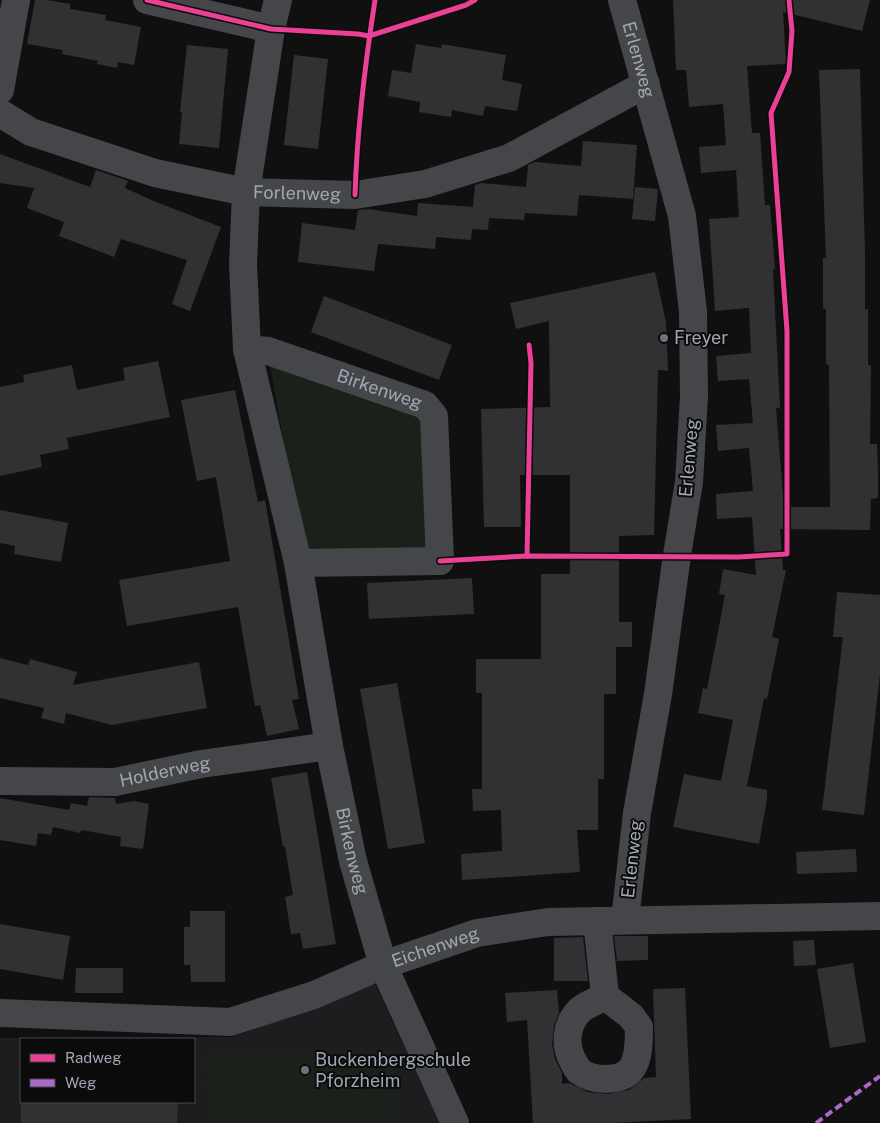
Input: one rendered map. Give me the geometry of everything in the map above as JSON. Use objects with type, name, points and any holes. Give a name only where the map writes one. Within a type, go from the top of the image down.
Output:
[{"type":"street","points":[[0,90],[16,0]]},
{"type":"street","points":[[147,0],[271,29]]},
{"type":"street","name":"Birkenweg","points":[[278,0],[271,29],[246,192],[242,264],[246,349],[298,563],[329,746],[353,861],[383,964],[455,1123]]},
{"type":"street","name":"Erlenweg","points":[[622,0],[682,216],[693,312],[694,396],[689,482],[658,694],[637,813],[625,920]]},
{"type":"street","name":"Forlenweg","points":[[0,113],[31,132],[155,173],[246,192],[355,195],[425,184],[509,158],[646,84]]},
{"type":"street","name":"Birkenweg","points":[[246,349],[268,351],[425,405],[434,416],[440,561],[298,563]]},
{"type":"street","name":"Holderweg","points":[[0,781],[115,782],[201,764],[329,746]]},
{"type":"street","name":"Eichenweg","points":[[0,1013],[230,1022],[314,995],[383,964],[477,933],[548,922],[880,916]]},
{"type":"street","points":[[597,921],[605,996]]},
{"type":"shaded area","points":[[269,360],[425,406],[439,560],[304,556]]},
{"type":"shaded area","name":"Buckenbergschule Pforzheim","points":[[374,982],[440,1123],[0,1123],[0,1038],[231,1037]]},
{"type":"shaded area","points":[[394,1049],[395,1123],[207,1123],[205,1053]]},
{"type":"building","points":[[35,0],[70,4],[70,9],[106,15],[105,20],[141,27],[134,65],[118,62],[117,68],[97,64],[98,61],[62,54],[63,50],[27,44]]},
{"type":"building","points":[[673,0],[870,0],[862,31],[783,12],[786,64],[747,66],[752,133],[760,133],[765,205],[770,205],[775,269],[773,270],[780,408],[776,408],[784,507],[830,507],[829,365],[826,364],[826,309],[823,309],[823,258],[826,258],[819,70],[860,69],[865,309],[868,309],[868,365],[871,365],[870,444],[877,444],[878,471],[878,498],[871,499],[870,530],[780,529],[783,570],[786,570],[772,637],[779,639],[767,699],[764,698],[747,786],[767,790],[759,844],[673,827],[684,774],[721,781],[733,720],[698,713],[703,688],[707,689],[725,595],[719,594],[723,569],[756,575],[752,517],[717,519],[716,494],[753,491],[749,448],[718,451],[716,425],[753,423],[749,379],[718,381],[716,356],[751,353],[749,308],[715,311],[709,219],[739,217],[736,170],[701,173],[699,147],[726,145],[723,104],[689,107],[686,70],[676,70]]},
{"type":"building","points":[[416,44],[441,48],[442,44],[506,55],[502,80],[522,84],[517,111],[485,106],[483,116],[452,110],[451,117],[419,112],[420,102],[388,96],[392,70],[411,73]]},
{"type":"building","points":[[187,45],[228,49],[219,148],[179,144],[182,112],[180,112]]},
{"type":"building","points":[[294,55],[328,59],[318,149],[284,145]]},
{"type":"building","points":[[583,141],[637,145],[633,199],[579,195],[577,216],[525,213],[524,220],[489,218],[488,230],[472,229],[471,240],[436,237],[435,249],[378,244],[374,271],[298,262],[302,223],[355,230],[358,210],[368,209],[417,216],[418,203],[473,207],[475,185],[481,183],[526,187],[528,165],[535,162],[581,166]]},
{"type":"building","points":[[0,154],[90,187],[96,170],[128,181],[125,188],[221,227],[190,311],[172,304],[187,260],[121,239],[114,257],[59,236],[64,222],[27,208],[34,188],[0,183]]},
{"type":"building","points":[[635,187],[658,189],[655,221],[632,219]]},
{"type":"building","points":[[655,272],[666,322],[668,371],[658,370],[654,535],[619,536],[619,622],[632,622],[632,647],[616,647],[616,694],[604,694],[604,779],[598,779],[598,830],[577,830],[580,872],[462,880],[461,854],[502,851],[501,810],[473,811],[472,789],[482,789],[482,693],[476,693],[476,659],[541,659],[541,574],[570,574],[570,475],[520,475],[521,527],[484,527],[481,409],[550,407],[549,321],[516,329],[510,303]]},
{"type":"building","points":[[324,296],[452,345],[439,380],[311,332]]},
{"type":"building","points":[[158,361],[170,417],[67,438],[69,449],[40,455],[42,467],[0,476],[0,387],[24,382],[23,375],[72,365],[77,390],[125,380],[123,368]]},
{"type":"building","points":[[235,390],[258,502],[265,500],[299,699],[292,700],[299,729],[267,736],[260,705],[255,706],[238,607],[127,626],[119,580],[230,561],[216,477],[197,481],[181,400]]},
{"type":"building","points":[[0,510],[68,523],[61,562],[14,554],[15,546],[0,543]]},
{"type":"building","points":[[472,578],[474,614],[369,619],[367,583]]},
{"type":"building","points":[[837,592],[880,595],[880,674],[864,815],[822,810],[843,637],[833,637]]},
{"type":"building","points":[[0,658],[28,665],[30,659],[77,672],[73,685],[199,662],[207,708],[112,725],[66,713],[64,724],[41,718],[44,708],[0,698]]},
{"type":"building","points":[[397,683],[425,843],[388,849],[360,689]]},
{"type":"building","points":[[307,772],[336,944],[303,949],[300,933],[291,934],[285,897],[293,895],[271,778]]},
{"type":"building","points":[[89,797],[115,798],[116,804],[134,801],[149,804],[143,849],[120,846],[121,837],[81,830],[80,833],[53,827],[51,835],[38,833],[36,846],[0,840],[0,798],[69,810],[71,803],[87,806]]},
{"type":"building","points":[[856,849],[857,872],[797,874],[796,852]]},
{"type":"building","points":[[190,911],[225,911],[225,982],[191,982],[190,965],[184,965],[184,927],[190,927]]},
{"type":"building","points":[[0,924],[70,936],[63,980],[0,969]]},
{"type":"building","points":[[614,936],[648,936],[648,960],[617,961]]},
{"type":"building","points":[[583,937],[588,981],[554,981],[554,938]]},
{"type":"building","points":[[814,940],[816,965],[794,966],[793,941]]},
{"type":"building","points":[[853,963],[866,1042],[830,1048],[817,969]]},
{"type":"building","points":[[76,968],[123,968],[123,993],[75,993]]},
{"type":"building","points":[[685,988],[691,1119],[612,1123],[533,1123],[527,1020],[507,1022],[505,993],[557,990],[559,1013],[554,1026],[552,1044],[555,1059],[562,1073],[562,1084],[569,1083],[588,1092],[608,1094],[629,1090],[644,1078],[656,1077],[653,989]]},
{"type":"building","points":[[21,1103],[178,1103],[177,1123],[21,1123]]},
{"type":"marked path","points":[[816,1123],[880,1076]]},
{"type":"cycle path","points":[[147,0],[271,29],[369,36],[466,5],[475,0]]},
{"type":"cycle path","points":[[355,195],[362,97],[375,0]]},
{"type":"cycle path","points":[[440,561],[527,556],[738,557],[787,554],[787,331],[771,113],[789,72],[792,31],[789,0]]},
{"type":"cycle path","points":[[527,556],[531,363],[529,345]]},
{"type":"place","name":"Freyer","points":[[664,338]]},
{"type":"place","name":"Buckenbergschule Pforzheim","points":[[305,1070]]}]
